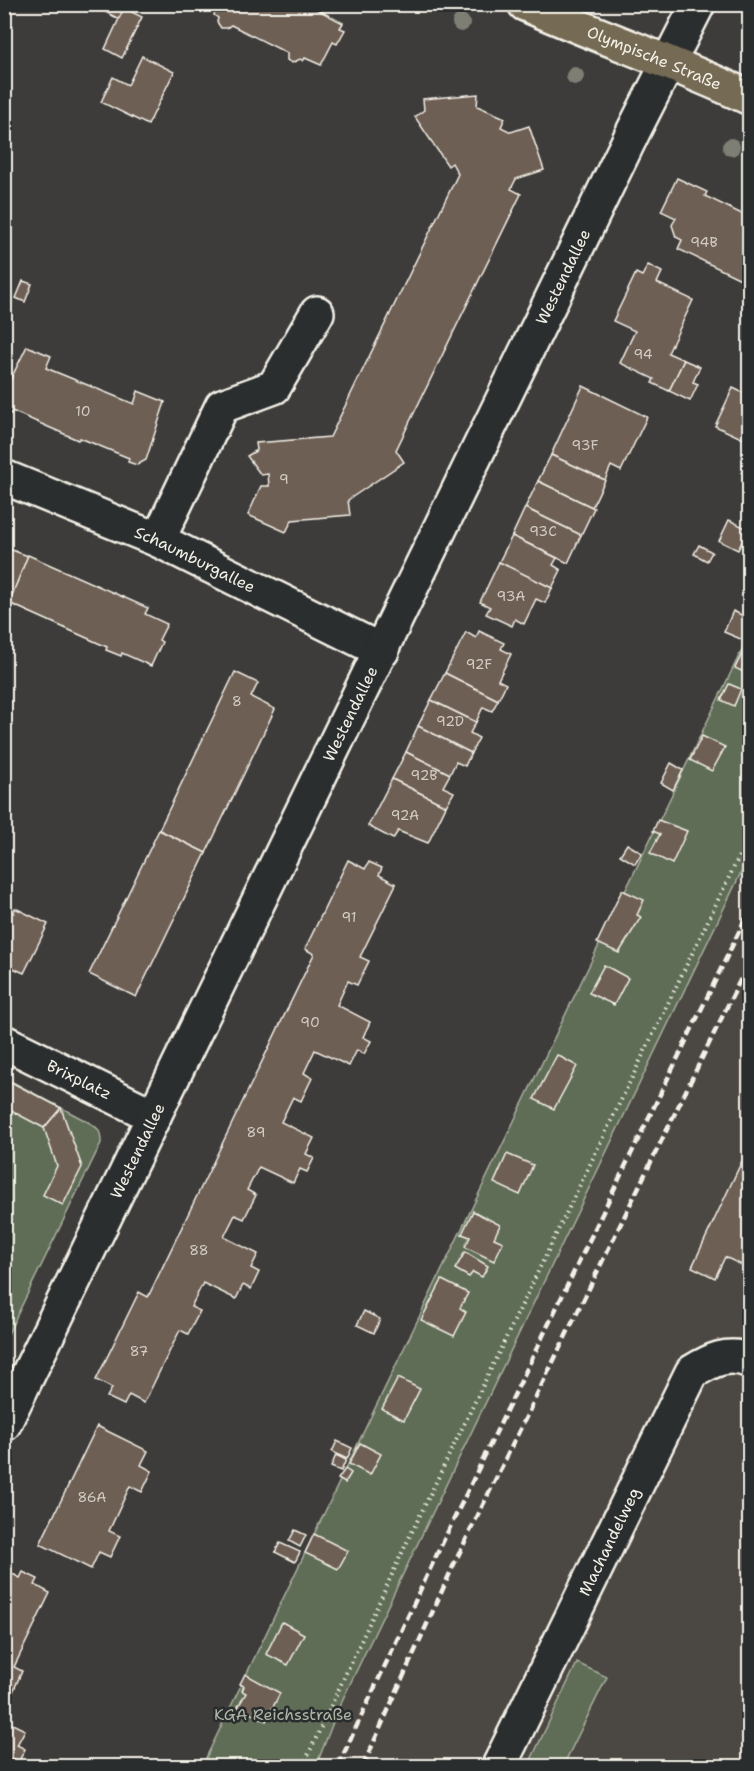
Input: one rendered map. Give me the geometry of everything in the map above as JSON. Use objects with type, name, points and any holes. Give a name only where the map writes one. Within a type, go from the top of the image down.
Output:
[{"type":"main road","name":"Olympische Straße","points":[[525,4],[583,29],[670,61],[750,98]]},
{"type":"street","name":"Westendallee","points":[[4,1424],[382,651],[628,141],[698,4]]},
{"type":"street","points":[[158,540],[222,406],[274,387],[317,313]]},
{"type":"street","name":"Schaumburgallee","points":[[4,477],[158,540],[382,651]]},
{"type":"street","name":"Brixplatz","points":[[4,1042],[154,1116]]},
{"type":"street","name":"Machandelweg","points":[[499,1767],[692,1372],[714,1358],[748,1355]]},
{"type":"path","points":[[303,1767],[408,1540],[750,834]]},
{"type":"shaded area","points":[[749,856],[749,1766],[316,1766],[339,1707]]},
{"type":"green space","name":"KGA Reichsstraße","points":[[749,635],[749,856],[339,1707],[316,1766],[202,1766]]},
{"type":"green space","points":[[5,1078],[93,1125],[99,1131],[101,1143],[5,1340]]},
{"type":"green space","points":[[577,1663],[607,1677],[563,1766],[528,1766]]},
{"type":"building","points":[[90,4],[126,4],[119,19]]},
{"type":"building","points":[[201,4],[307,4],[343,23],[340,28],[345,30],[337,44],[333,42],[321,65],[305,58],[303,61],[300,59],[292,63],[287,60],[287,53],[231,25],[221,28],[217,22],[218,18],[214,15],[215,12]]},
{"type":"building","points":[[124,8],[142,17],[122,58],[105,49]]},
{"type":"building","points":[[142,56],[174,72],[148,125],[101,102],[113,77],[128,85]]},
{"type":"building","points":[[478,94],[477,106],[505,118],[501,127],[511,132],[529,126],[544,170],[516,179],[511,189],[521,194],[396,450],[404,462],[348,500],[350,515],[292,520],[286,532],[248,515],[261,486],[269,486],[268,474],[261,475],[247,456],[257,450],[256,443],[330,437],[458,174],[452,163],[448,166],[415,117],[424,110],[423,99]]},
{"type":"building","points":[[677,178],[707,192],[705,196],[750,218],[749,283],[678,249],[682,240],[676,237],[672,225],[676,218],[661,211]]},
{"type":"building","points":[[648,265],[662,272],[657,283],[693,300],[668,353],[684,360],[669,391],[652,383],[654,379],[620,363],[635,331],[613,321],[636,273],[642,276]]},
{"type":"building","points":[[23,281],[32,284],[25,302],[16,298]]},
{"type":"building","points":[[27,346],[51,356],[46,368],[134,404],[138,391],[165,402],[146,460],[137,465],[128,462],[129,458],[80,438],[78,440],[12,411],[11,414],[4,412],[4,393]]},
{"type":"building","points":[[684,360],[700,367],[693,382],[698,384],[690,401],[669,391]]},
{"type":"building","points":[[583,386],[647,417],[621,471],[611,466],[605,480],[551,455]]},
{"type":"building","points":[[733,388],[750,396],[750,442],[715,426]]},
{"type":"building","points":[[551,455],[605,480],[592,507],[538,481]]},
{"type":"building","points":[[538,481],[594,508],[581,535],[525,508]]},
{"type":"building","points":[[525,508],[581,535],[568,563],[512,536]]},
{"type":"building","points":[[729,520],[748,529],[738,550],[719,541]]},
{"type":"building","points":[[512,536],[557,558],[553,565],[561,570],[552,588],[499,562]]},
{"type":"building","points":[[699,545],[712,552],[707,561],[694,554]]},
{"type":"building","points":[[4,547],[28,556],[4,615]]},
{"type":"building","points":[[28,555],[148,608],[145,614],[167,624],[151,666],[122,653],[121,656],[106,650],[107,647],[9,603]]},
{"type":"building","points":[[499,562],[552,588],[545,603],[536,599],[524,624],[515,619],[512,626],[486,614],[490,607],[480,602]]},
{"type":"building","points":[[733,611],[750,619],[743,640],[724,632]]},
{"type":"building","points":[[479,631],[504,643],[501,649],[511,654],[498,680],[506,684],[498,700],[445,673],[466,632],[476,638]]},
{"type":"building","points":[[750,638],[750,675],[735,668]]},
{"type":"building","points":[[235,672],[258,683],[251,697],[275,709],[206,853],[159,830]]},
{"type":"building","points":[[445,673],[498,700],[492,711],[483,707],[476,722],[431,700]]},
{"type":"building","points":[[729,684],[741,689],[734,706],[721,700]]},
{"type":"building","points":[[431,700],[476,722],[470,733],[479,738],[471,753],[418,726]]},
{"type":"building","points":[[418,726],[471,753],[465,766],[456,762],[450,774],[406,752]]},
{"type":"building","points":[[702,736],[725,747],[712,771],[690,760]]},
{"type":"building","points":[[406,752],[450,774],[443,787],[454,792],[446,806],[392,779]]},
{"type":"building","points":[[671,763],[683,770],[673,790],[661,783]]},
{"type":"building","points":[[392,779],[446,806],[428,843],[398,831],[393,839],[368,826]]},
{"type":"building","points":[[658,820],[687,831],[672,864],[650,853],[660,834],[653,831]]},
{"type":"building","points":[[159,830],[206,853],[136,997],[89,974]]},
{"type":"building","points":[[627,844],[642,853],[635,864],[620,855]]},
{"type":"building","points":[[348,860],[365,869],[369,862],[382,868],[379,875],[396,884],[360,957],[369,961],[357,985],[348,981],[337,1005],[370,1022],[363,1037],[371,1041],[364,1054],[357,1050],[349,1066],[315,1050],[304,1073],[312,1078],[301,1101],[293,1097],[281,1122],[314,1138],[306,1154],[314,1158],[307,1172],[300,1169],[293,1183],[259,1167],[247,1190],[256,1195],[244,1219],[235,1215],[224,1237],[258,1254],[251,1268],[259,1272],[251,1289],[243,1285],[236,1299],[203,1283],[191,1307],[200,1311],[188,1334],[180,1330],[144,1403],[129,1395],[124,1405],[107,1397],[112,1388],[96,1380],[139,1292],[148,1297],[314,954],[305,949]]},
{"type":"building","points":[[622,890],[644,900],[637,915],[641,917],[619,953],[597,943]]},
{"type":"building","points":[[15,908],[48,924],[24,973],[4,964],[4,909],[14,913]]},
{"type":"building","points":[[604,965],[628,978],[614,1005],[589,993]]},
{"type":"building","points":[[557,1055],[577,1066],[554,1109],[534,1099]]},
{"type":"building","points":[[9,1081],[61,1108],[44,1128],[4,1107],[4,1090]]},
{"type":"building","points":[[61,1108],[82,1167],[63,1205],[43,1195],[57,1166],[44,1128]]},
{"type":"building","points":[[750,1144],[750,1269],[725,1257],[715,1278],[692,1267]]},
{"type":"building","points":[[507,1154],[533,1165],[520,1195],[494,1183]]},
{"type":"building","points":[[473,1211],[500,1225],[494,1238],[503,1242],[494,1261],[465,1247],[470,1237],[462,1234]]},
{"type":"building","points":[[465,1252],[488,1266],[482,1277],[473,1272],[469,1277],[455,1269]]},
{"type":"building","points":[[442,1280],[468,1293],[460,1308],[466,1312],[454,1336],[421,1320]]},
{"type":"building","points":[[364,1311],[380,1319],[374,1333],[357,1325]]},
{"type":"building","points":[[398,1378],[420,1389],[404,1420],[382,1409]]},
{"type":"building","points":[[97,1426],[148,1451],[141,1465],[152,1471],[142,1492],[130,1486],[109,1531],[120,1536],[110,1557],[99,1552],[91,1569],[40,1544]]},
{"type":"building","points":[[337,1441],[352,1448],[347,1459],[332,1452]]},
{"type":"building","points":[[360,1443],[381,1454],[370,1475],[349,1464]]},
{"type":"building","points":[[336,1455],[346,1460],[341,1471],[331,1467]]},
{"type":"building","points":[[345,1469],[351,1473],[345,1483],[338,1479]]},
{"type":"building","points":[[295,1530],[306,1535],[300,1547],[289,1541]]},
{"type":"building","points":[[314,1534],[348,1551],[338,1569],[305,1553]]},
{"type":"building","points":[[280,1543],[300,1552],[295,1562],[275,1552]]},
{"type":"building","points":[[5,1570],[20,1578],[23,1572],[38,1579],[35,1585],[50,1593],[14,1667],[22,1671],[12,1694],[4,1690]]},
{"type":"building","points":[[282,1622],[304,1634],[288,1665],[266,1654]]},
{"type":"building","points":[[245,1674],[280,1693],[266,1721],[238,1707],[246,1693],[242,1691],[244,1686],[240,1684]]},
{"type":"building","points":[[4,1720],[25,1730],[17,1745],[25,1749],[19,1761],[12,1758],[7,1766],[4,1766]]},
{"type":"railway","points":[[338,1766],[438,1552],[750,909]]},
{"type":"railway","points":[[363,1766],[455,1562],[750,960]]}]
